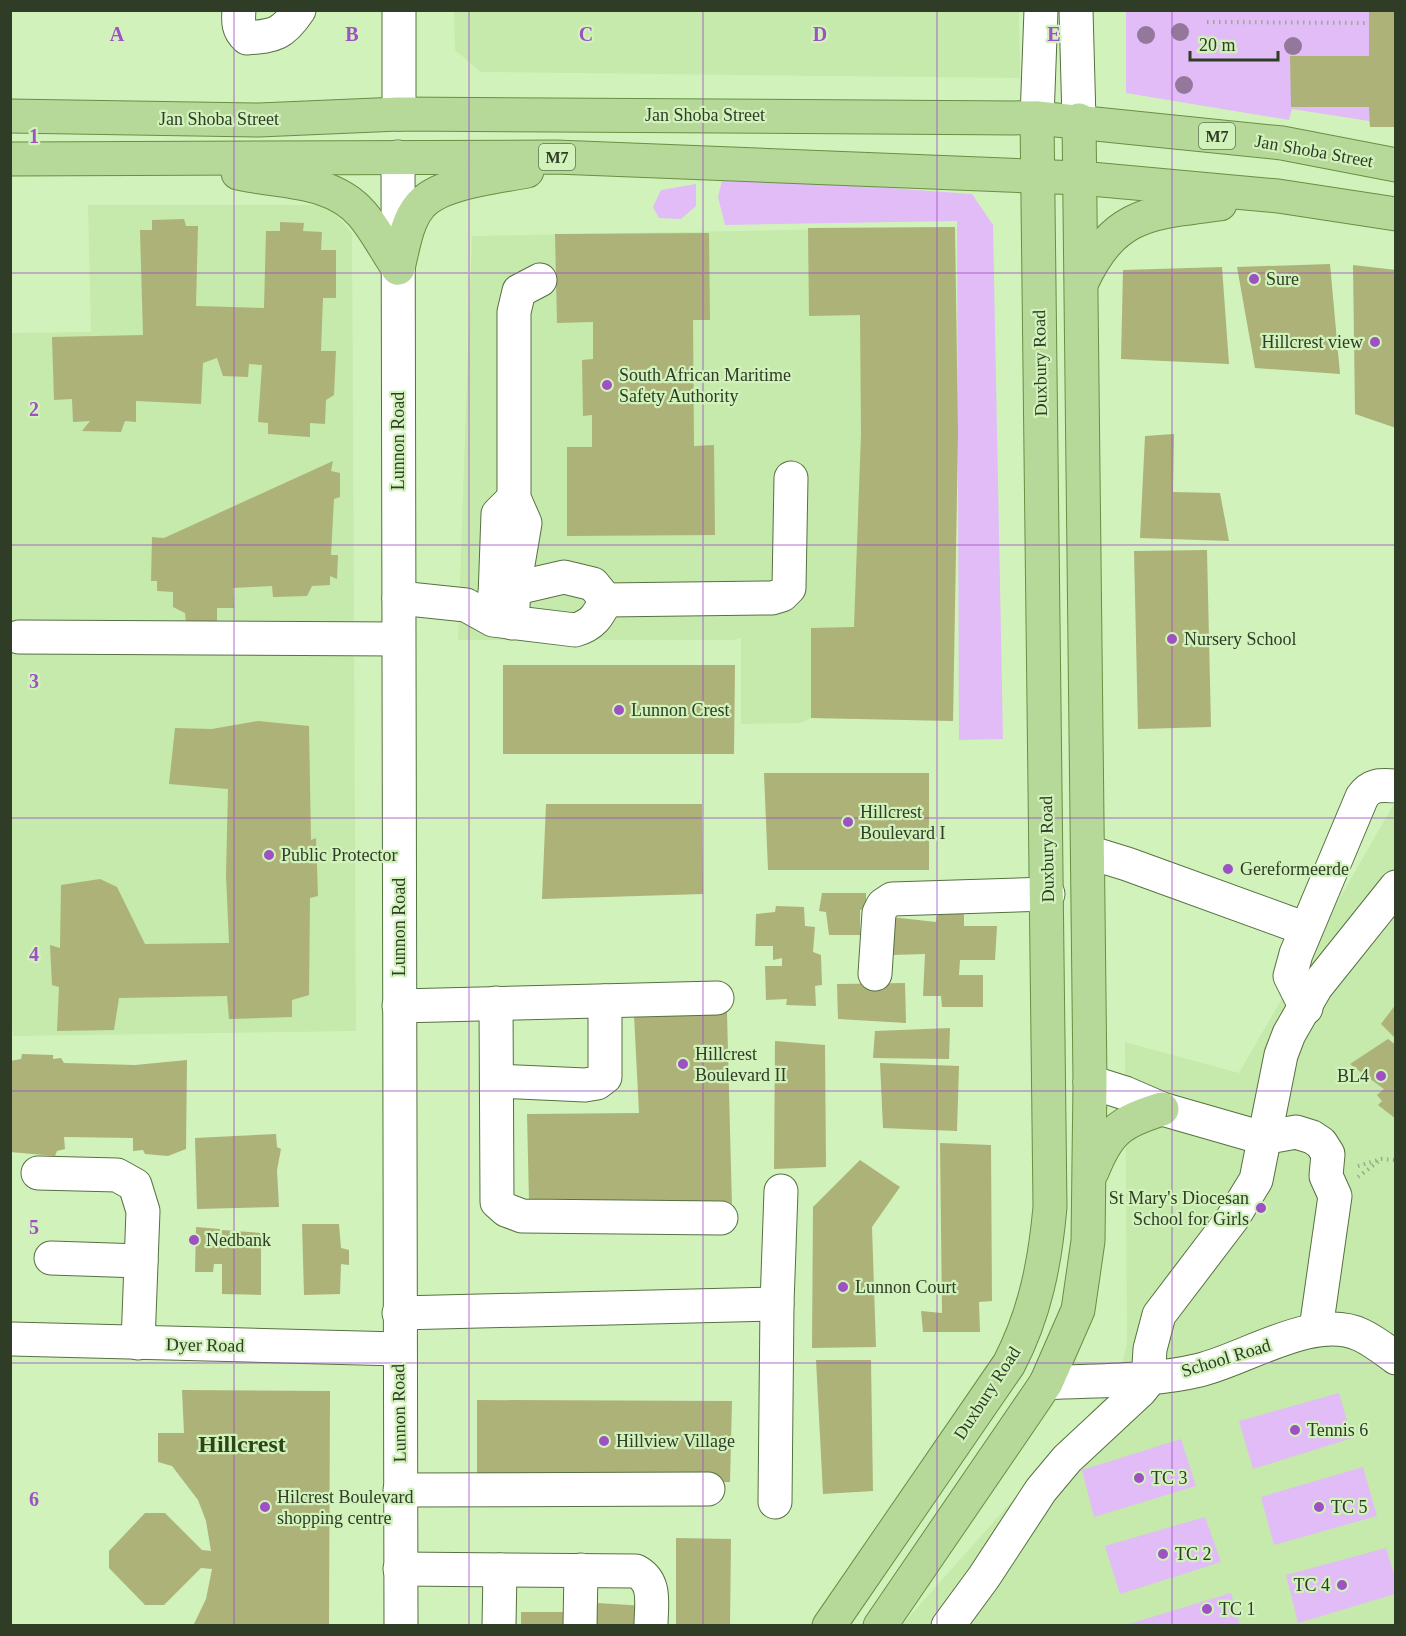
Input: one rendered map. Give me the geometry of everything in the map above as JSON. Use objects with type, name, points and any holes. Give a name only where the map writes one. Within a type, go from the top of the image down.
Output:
[{"type":"main road","name":"Jan Shoba Street","points":[[10,116],[259,120],[399,114],[1037,118],[1079,120],[1282,143],[1395,165]]},
{"type":"main road","points":[[399,114],[439,140],[529,146],[565,158]]},
{"type":"main road","name":"Duxbury Road","points":[[829,1626],[1009,1364],[1024,1336],[1037,1296],[1046,1246],[1050,1207],[1048,894],[1037,118]]},
{"type":"main road","points":[[259,120],[281,130],[350,143],[398,157]]},
{"type":"main road","points":[[880,1626],[1046,1383],[1067,1339],[1080,1299],[1088,1241],[1090,1082],[1079,120]]},
{"type":"main road","points":[[197,158],[229,171],[305,184],[339,195],[363,216],[398,268]]},
{"type":"main road","points":[[398,268],[407,233],[418,207],[427,199],[452,187],[565,158]]},
{"type":"main road","name":"M7","points":[[10,159],[565,158],[1080,178],[1278,196],[1395,214]]},
{"type":"main road","points":[[1081,283],[1102,245],[1117,231],[1137,220],[1160,212],[1278,196]]},
{"type":"main road","points":[[1047,935],[1060,1020],[1067,1042],[1090,1082]]},
{"type":"main road","points":[[1046,1246],[1053,1239],[1061,1212],[1066,1114],[1071,1102],[1090,1082]]},
{"type":"main road","points":[[1089,1180],[1101,1148],[1113,1131],[1126,1122],[1162,1109]]},
{"type":"street","points":[[239,10],[242,33],[247,38],[280,33],[289,26],[299,10]]},
{"type":"street","points":[[399,10],[399,114]]},
{"type":"street","name":"Duxbury Road","points":[[1037,118],[1041,10]]},
{"type":"street","points":[[1076,10],[1079,120]]},
{"type":"street","name":"Lunnon Road","points":[[398,157],[401,1626]]},
{"type":"street","points":[[496,606],[525,523],[514,498],[514,312],[519,291],[540,280]]},
{"type":"street","points":[[606,600],[772,598],[782,595],[789,588],[791,478]]},
{"type":"street","points":[[496,606],[564,577],[578,578],[593,584],[606,600]]},
{"type":"street","points":[[399,598],[496,606],[575,630],[587,627],[596,619],[606,600]]},
{"type":"street","points":[[20,637],[398,639]]},
{"type":"street","points":[[1306,1008],[1290,976],[1306,929],[1362,797],[1369,788],[1380,785],[1395,786]]},
{"type":"street","points":[[1088,852],[1128,864],[1306,929]]},
{"type":"street","points":[[948,1626],[984,1577],[1041,1490],[1067,1459],[1140,1392],[1148,1378],[1150,1349],[1160,1315],[1251,1191],[1259,1167],[1281,1055],[1290,1034],[1316,987],[1395,887]]},
{"type":"street","points":[[875,974],[879,913],[883,905],[892,899],[1048,894]]},
{"type":"street","points":[[399,1006],[717,998]]},
{"type":"street","points":[[498,1081],[585,1085],[597,1083],[605,1077],[605,1001]]},
{"type":"street","points":[[496,1004],[497,1202],[506,1210],[522,1216],[721,1218]]},
{"type":"street","points":[[1090,1082],[1125,1093],[1162,1109],[1263,1138],[1296,1132],[1321,1143],[1328,1154],[1326,1176],[1335,1196],[1316,1329]]},
{"type":"street","points":[[38,1173],[117,1174],[135,1185],[143,1211],[138,1343]]},
{"type":"street","points":[[776,1502],[777,1304],[781,1191]]},
{"type":"street","points":[[51,1258],[141,1261]]},
{"type":"street","points":[[399,1313],[777,1304]]},
{"type":"street","name":"School Road","points":[[1046,1383],[1148,1378],[1200,1370],[1316,1329],[1338,1329],[1360,1334],[1395,1358]]},
{"type":"street","name":"Dyer Road","points":[[11,1334],[138,1343],[399,1349]]},
{"type":"street","points":[[400,1490],[708,1489]]},
{"type":"street","points":[[400,1569],[636,1571],[645,1576],[651,1587],[651,1626]]},
{"type":"street","points":[[500,1570],[500,1626]]},
{"type":"street","points":[[580,1626],[581,1570]]},
{"type":"path","points":[[1207,22],[1369,23]]},
{"type":"shaded area","points":[[454,11],[1019,11],[1020,78],[481,72],[455,50]]},
{"type":"shaded area","points":[[1126,11],[1395,11],[1395,127],[1370,127],[1369,121],[1292,109],[1289,120],[1126,93]]},
{"type":"shaded area","points":[[723,176],[972,194],[993,225],[1003,739],[959,740],[957,221],[725,225],[718,197]]},
{"type":"shaded area","points":[[696,184],[696,206],[681,219],[659,218],[653,207],[661,190]]},
{"type":"shaded area","points":[[88,205],[328,205],[352,233],[356,1031],[13,1036],[10,1004],[10,333],[91,332]]},
{"type":"shaded area","points":[[955,227],[958,433],[953,721],[811,718],[801,723],[741,724],[741,638],[734,640],[458,640],[472,236]]},
{"type":"shaded area","name":"St Mary's Diocesan School for Girls","points":[[1395,802],[1395,1625],[901,1626],[1118,1382],[1127,1343],[1125,1042],[1239,1073]]},
{"type":"shaded area","name":"Tennis 6","points":[[1339,1393],[1352,1438],[1253,1469],[1239,1421]]},
{"type":"shaded area","name":"TC 3","points":[[1181,1439],[1196,1486],[1094,1517],[1082,1470]]},
{"type":"shaded area","name":"TC 5","points":[[1363,1467],[1377,1516],[1274,1545],[1261,1497]]},
{"type":"shaded area","name":"TC 2","points":[[1205,1517],[1221,1562],[1120,1594],[1105,1546]]},
{"type":"shaded area","name":"TC 4","points":[[1386,1548],[1395,1577],[1395,1594],[1298,1623],[1286,1575]]},
{"type":"shaded area","name":"TC 1","points":[[1231,1593],[1240,1625],[1129,1625],[1129,1624]]},
{"type":"building","points":[[1369,10],[1396,10],[1396,127],[1370,127],[1369,107],[1291,107],[1290,56],[1369,56]]},
{"type":"building","points":[[184,219],[186,226],[198,226],[196,306],[264,308],[266,231],[280,231],[280,222],[304,223],[303,231],[322,232],[321,250],[336,250],[336,298],[323,298],[321,351],[336,351],[334,395],[326,400],[325,424],[310,423],[310,437],[268,434],[268,423],[258,422],[262,365],[249,364],[248,377],[223,376],[217,358],[203,363],[201,404],[136,401],[136,422],[125,421],[121,432],[82,431],[90,421],[73,422],[72,399],[54,400],[52,337],[143,335],[140,230],[152,230],[152,220]]},
{"type":"building","points":[[955,227],[958,433],[953,721],[811,718],[811,628],[854,627],[861,434],[860,315],[809,316],[808,228]]},
{"type":"building","points":[[709,233],[710,320],[693,320],[694,446],[714,445],[715,535],[567,536],[567,447],[592,447],[592,415],[583,416],[582,360],[593,359],[593,322],[557,323],[555,234]]},
{"type":"building","points":[[1330,264],[1340,374],[1255,368],[1237,267]]},
{"type":"building","name":"Hillcrest view","points":[[1353,265],[1396,270],[1396,428],[1355,414]]},
{"type":"building","points":[[1222,267],[1229,364],[1121,359],[1123,270]]},
{"type":"building","points":[[1174,434],[1173,492],[1220,493],[1229,541],[1140,538],[1145,436]]},
{"type":"building","points":[[333,461],[331,471],[340,473],[340,497],[334,499],[331,555],[338,555],[337,579],[330,576],[330,585],[312,586],[307,596],[273,597],[272,586],[233,588],[234,608],[217,608],[217,622],[186,623],[185,613],[173,607],[173,592],[157,591],[157,581],[151,581],[152,537],[164,538]]},
{"type":"building","name":"Nursery School","points":[[1207,550],[1211,727],[1138,729],[1134,551]]},
{"type":"building","name":"Lunnon Crest","points":[[503,665],[735,665],[734,754],[503,754]]},
{"type":"building","points":[[258,721],[309,726],[311,840],[316,838],[318,896],[310,898],[309,995],[292,1000],[292,1017],[229,1019],[227,996],[119,998],[114,1030],[57,1031],[59,987],[52,985],[50,945],[60,948],[61,885],[100,879],[117,887],[145,944],[229,943],[226,875],[228,789],[169,784],[175,728],[212,729]]},
{"type":"building","name":"Hillcrest Boulevard I","points":[[764,773],[929,773],[929,870],[768,870]]},
{"type":"building","points":[[546,804],[702,804],[703,894],[542,899]]},
{"type":"building","points":[[822,893],[866,893],[866,909],[860,910],[860,935],[829,935],[826,912],[819,911]]},
{"type":"building","points":[[776,906],[804,907],[805,926],[815,927],[813,952],[821,955],[822,985],[815,986],[816,1006],[786,1005],[787,999],[766,1000],[765,966],[782,966],[782,958],[773,960],[773,946],[755,946],[756,914],[775,912]]},
{"type":"building","points":[[937,913],[964,913],[964,926],[997,926],[995,960],[960,960],[959,975],[983,975],[983,1007],[942,1007],[941,996],[923,996],[925,954],[892,955],[891,917],[936,922]]},
{"type":"building","points":[[905,983],[906,1023],[838,1019],[837,984]]},
{"type":"building","points":[[1396,1004],[1396,1039],[1381,1024]]},
{"type":"building","name":"Hillcrest Boulevard II","points":[[727,1012],[732,1207],[529,1202],[527,1114],[639,1113],[634,1015]]},
{"type":"building","points":[[950,1028],[949,1059],[873,1058],[875,1031]]},
{"type":"building","name":"BL4","points":[[1388,1039],[1396,1045],[1396,1119],[1378,1105],[1382,1101],[1377,1095],[1384,1089],[1350,1064]]},
{"type":"building","points":[[775,1041],[825,1045],[826,1167],[774,1169]]},
{"type":"building","points":[[22,1054],[53,1055],[53,1059],[61,1058],[64,1063],[135,1065],[187,1060],[186,1149],[168,1156],[145,1154],[143,1150],[133,1151],[133,1138],[64,1137],[65,1149],[57,1151],[55,1156],[10,1152],[10,1061],[21,1059]]},
{"type":"building","points":[[880,1063],[959,1066],[957,1131],[883,1128]]},
{"type":"building","points":[[276,1134],[277,1147],[281,1149],[277,1170],[279,1207],[197,1209],[195,1138]]},
{"type":"building","name":"Lunnon Court","points":[[940,1143],[991,1145],[992,1301],[979,1302],[980,1332],[923,1332],[921,1311],[942,1313]]},
{"type":"building","name":"Lunnon Court","points":[[860,1160],[900,1187],[872,1227],[876,1347],[812,1348],[813,1207]]},
{"type":"building","points":[[302,1224],[339,1224],[341,1248],[349,1250],[349,1265],[341,1264],[340,1294],[304,1295]]},
{"type":"building","points":[[196,1227],[220,1229],[221,1248],[222,1230],[261,1233],[261,1295],[222,1294],[222,1264],[214,1264],[213,1272],[195,1272]]},
{"type":"building","points":[[816,1360],[871,1360],[873,1491],[823,1494]]},
{"type":"building","name":"Hilcrest Boulevard shopping centre","points":[[182,1390],[330,1391],[329,1626],[193,1626],[206,1599],[212,1569],[201,1568],[164,1605],[145,1605],[109,1568],[109,1551],[145,1513],[165,1513],[202,1550],[211,1551],[206,1521],[198,1500],[172,1466],[158,1462],[158,1433],[184,1433]]},
{"type":"building","name":"Hillview Village","points":[[477,1400],[732,1401],[730,1482],[477,1483]]},
{"type":"building","points":[[676,1538],[731,1539],[730,1626],[676,1626]]},
{"type":"building","points":[[597,1603],[646,1606],[646,1626],[597,1626]]},
{"type":"building","points":[[521,1612],[571,1612],[570,1626],[521,1626]]},
{"type":"place","name":"Sure","points":[[1254,279]]},
{"type":"place","name":"Hillcrest view","points":[[1375,342]]},
{"type":"place","name":"South African Maritime Safety Authority","points":[[607,385]]},
{"type":"place","name":"Nursery School","points":[[1172,639]]},
{"type":"place","name":"Lunnon Crest","points":[[619,710]]},
{"type":"place","name":"Hillcrest Boulevard I","points":[[848,822]]},
{"type":"place","name":"Public Protector","points":[[269,855]]},
{"type":"place","name":"Gereformeerde","points":[[1228,869]]},
{"type":"place","name":"Hillcrest Boulevard II","points":[[683,1064]]},
{"type":"place","name":"BL4","points":[[1381,1076]]},
{"type":"place","name":"St Mary's Diocesan School for Girls","points":[[1261,1208]]},
{"type":"place","name":"Nedbank","points":[[194,1240]]},
{"type":"place","name":"Lunnon Court","points":[[843,1287]]},
{"type":"place","name":"Tennis 6","points":[[1295,1430]]},
{"type":"place","name":"Hillview Village","points":[[604,1441]]},
{"type":"place","name":"TC 3","points":[[1139,1478]]},
{"type":"place","name":"Hilcrest Boulevard shopping centre","points":[[265,1507]]},
{"type":"place","name":"TC 5","points":[[1319,1507]]},
{"type":"place","name":"TC 2","points":[[1163,1554]]},
{"type":"place","name":"TC 4","points":[[1342,1585]]},
{"type":"place","name":"TC 1","points":[[1207,1609]]},
{"type":"district","name":"Hillcrest","points":[[242,1444]]}]
